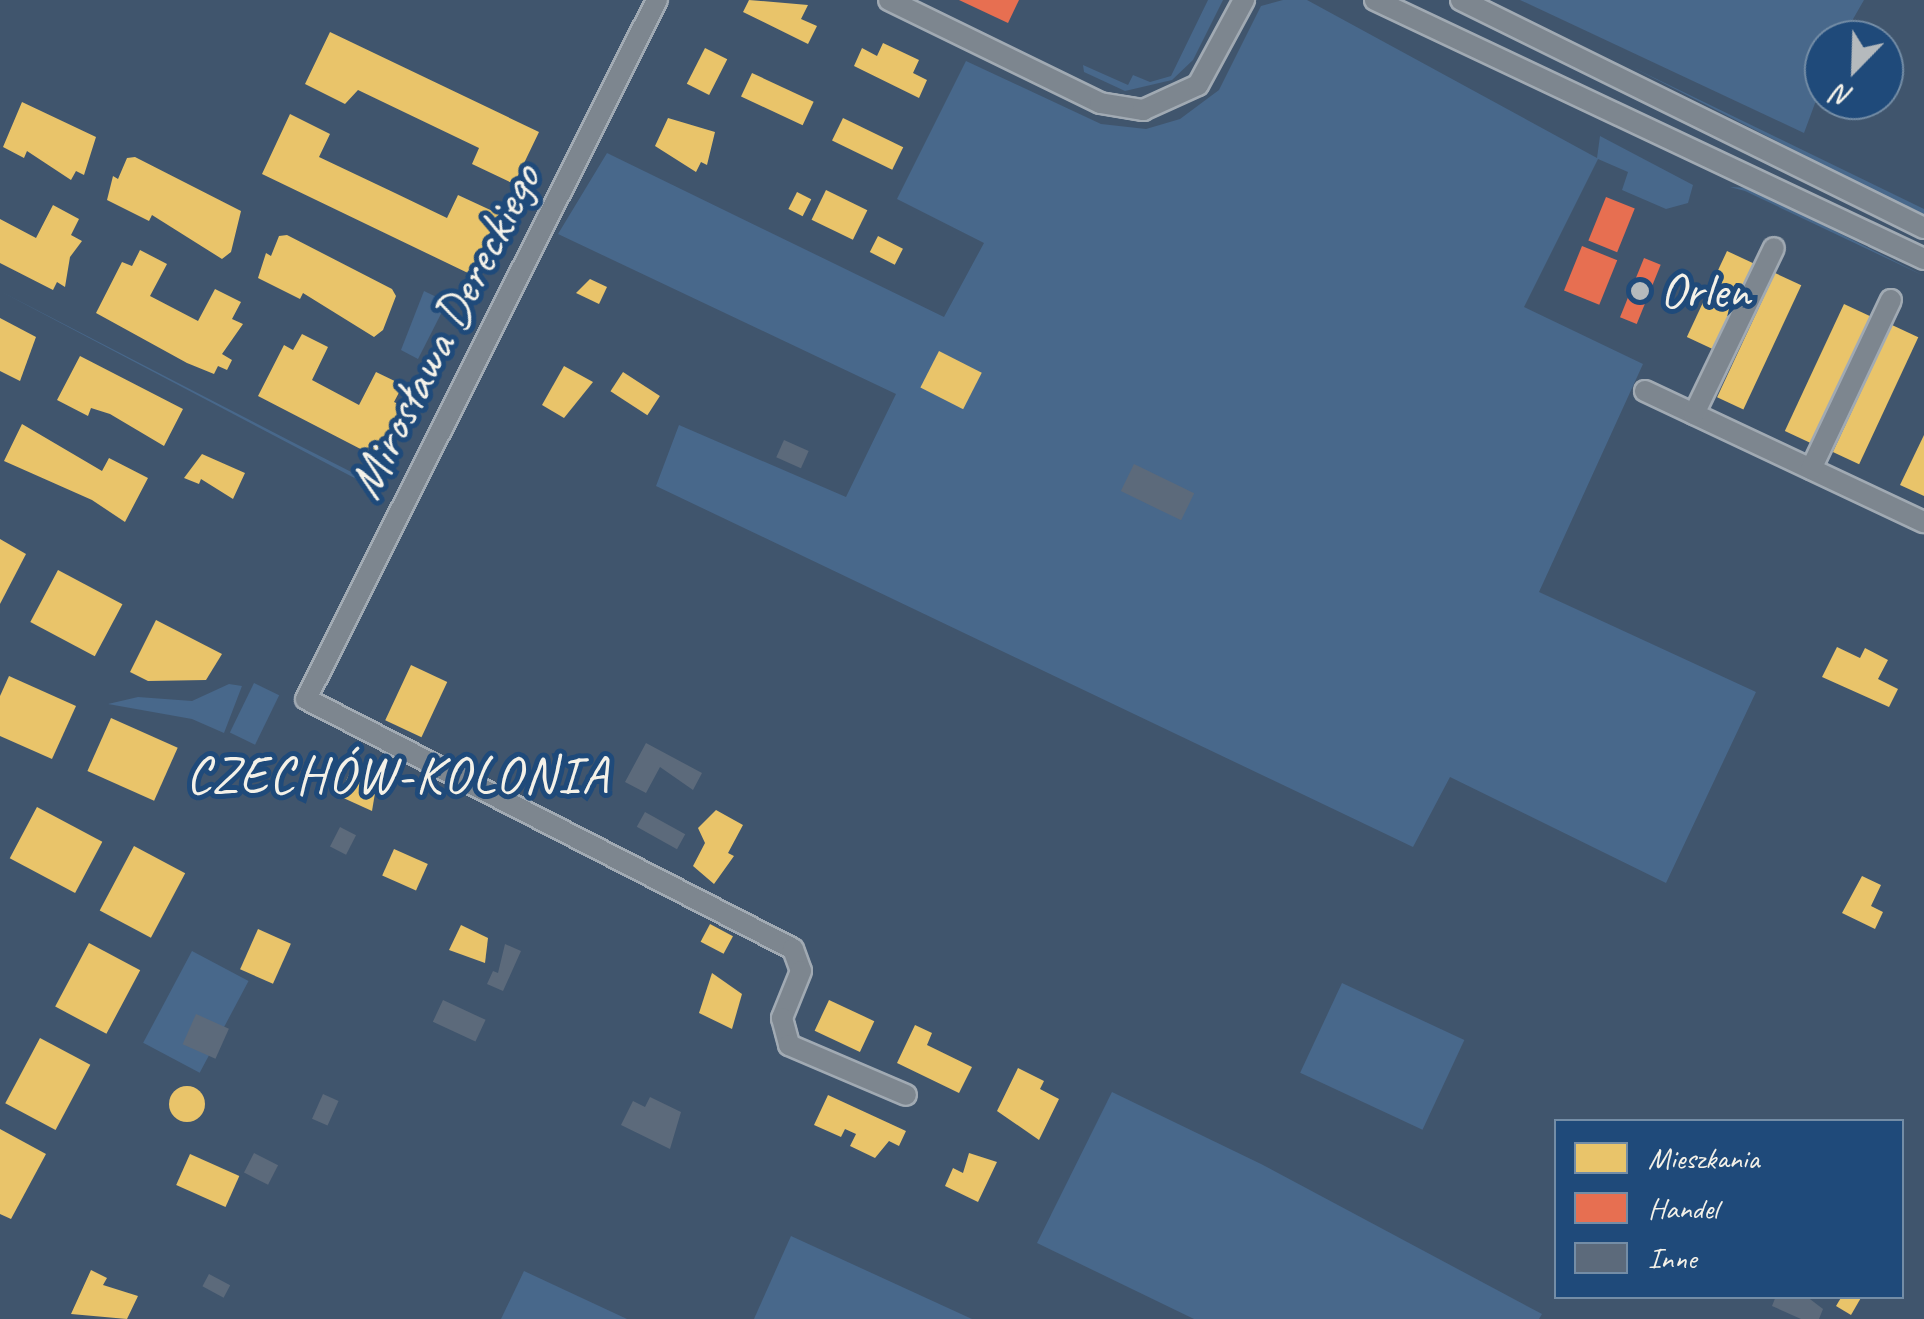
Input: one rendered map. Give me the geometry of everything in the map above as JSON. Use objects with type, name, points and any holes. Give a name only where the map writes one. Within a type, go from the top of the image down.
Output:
[{"type":"street","name":"Mirosława Dereckiego","points":[[658,0],[306,699],[793,948],[801,971],[782,1018],[790,1044],[906,1095]]},
{"type":"street","points":[[889,0],[1100,103],[1143,110],[1198,85],[1244,0]]},
{"type":"street","points":[[1374,0],[1924,259]]},
{"type":"street","points":[[1461,0],[1924,228]]},
{"type":"street","points":[[1694,414],[1774,248]]},
{"type":"street","points":[[1811,469],[1890,300]]},
{"type":"street","points":[[1645,391],[1924,522]]},
{"type":"shaded area","points":[[1208,0],[1223,0],[1193,60],[1172,80],[1125,91],[1084,72],[1083,65],[1128,85],[1133,75],[1150,82],[1171,76]]},
{"type":"shaded area","points":[[1283,0],[1307,0],[1597,158],[1600,136],[1693,185],[1688,203],[1666,209],[1622,190],[1628,172],[1598,159],[1524,307],[1643,364],[1539,592],[1756,692],[1666,883],[1450,777],[1413,847],[656,486],[679,425],[846,497],[896,394],[558,234],[607,153],[944,317],[984,243],[897,199],[966,61],[1101,124],[1146,129],[1180,119],[1219,90],[1261,6]]},
{"type":"shaded area","points":[[1520,0],[1864,0],[1852,20],[1804,20],[1804,120],[1809,120],[1804,133]]},
{"type":"shaded area","points":[[1632,67],[1924,209],[1924,214],[1872,190]]},
{"type":"shaded area","points":[[1730,187],[1750,188],[1924,276],[1745,191]]},
{"type":"shaded area","points":[[0,291],[383,488],[381,492]]},
{"type":"shaded area","points":[[424,291],[447,302],[418,359],[401,350]]},
{"type":"shaded area","points":[[254,683],[279,695],[255,745],[230,732]]},
{"type":"shaded area","points":[[229,684],[242,686],[224,733],[192,719],[108,704],[138,697],[192,701]]},
{"type":"shaded area","points":[[192,951],[249,981],[200,1073],[143,1043]]},
{"type":"shaded area","points":[[1342,983],[1464,1040],[1423,1130],[1300,1073]]},
{"type":"shaded area","points":[[1112,1092],[1261,1164],[1542,1314],[1539,1319],[1194,1319],[1037,1243]]},
{"type":"shaded area","points":[[791,1236],[972,1319],[754,1319]]},
{"type":"shaded area","points":[[524,1271],[627,1319],[501,1319]]},
{"type":"building: Mieszkania","points":[[749,0],[808,5],[801,19],[817,26],[808,44],[743,12]]},
{"type":"building: Mieszkania","points":[[330,32],[539,132],[514,184],[472,164],[479,148],[358,90],[345,104],[305,84]]},
{"type":"building: Mieszkania","points":[[883,43],[919,60],[913,73],[927,80],[919,98],[854,66],[862,48],[877,56]]},
{"type":"building: Mieszkania","points":[[705,48],[727,59],[709,95],[687,84]]},
{"type":"building: Mieszkania","points":[[752,73],[814,102],[803,125],[741,97]]},
{"type":"building: Mieszkania","points":[[22,102],[96,137],[84,175],[76,171],[71,180],[27,151],[24,158],[3,147]]},
{"type":"building: Mieszkania","points":[[290,114],[330,134],[319,157],[447,218],[458,195],[499,214],[470,274],[262,174]]},
{"type":"building: Mieszkania","points":[[668,118],[715,132],[707,165],[701,162],[696,172],[655,146]]},
{"type":"building: Mieszkania","points":[[843,118],[903,147],[892,170],[832,140]]},
{"type":"building: Mieszkania","points":[[135,157],[241,211],[231,252],[222,259],[152,215],[149,221],[107,200],[113,176],[118,179],[127,158]]},
{"type":"building: Mieszkania","points":[[826,190],[867,210],[853,240],[812,220]]},
{"type":"building: Mieszkania","points":[[797,192],[811,199],[803,216],[788,209]]},
{"type":"building: Mieszkania","points":[[53,205],[79,219],[71,235],[82,241],[70,257],[65,287],[57,282],[53,290],[0,263],[0,219],[36,238]]},
{"type":"building: Mieszkania","points":[[287,235],[392,289],[396,296],[383,330],[374,337],[303,293],[300,299],[258,278],[266,253],[271,256],[279,236]]},
{"type":"building: Mieszkania","points":[[878,236],[903,249],[895,265],[870,252]]},
{"type":"building: Mieszkania","points":[[140,250],[167,264],[150,296],[198,321],[215,289],[241,302],[232,319],[243,324],[222,354],[232,360],[227,370],[218,366],[214,374],[187,363],[96,313],[122,262],[132,266]]},
{"type":"building: Mieszkania","points":[[1727,251],[1753,263],[1713,349],[1687,337]]},
{"type":"building: Mieszkania","points":[[1775,273],[1801,285],[1743,409],[1717,397]]},
{"type":"building: Mieszkania","points":[[590,279],[607,287],[599,304],[576,293]]},
{"type":"building: Mieszkania","points":[[1844,304],[1870,316],[1811,443],[1785,431]]},
{"type":"building: Mieszkania","points":[[0,318],[36,337],[20,381],[0,371]]},
{"type":"building: Mieszkania","points":[[1892,325],[1918,337],[1859,464],[1833,452]]},
{"type":"building: Mieszkania","points":[[302,334],[328,347],[312,380],[359,405],[376,372],[403,385],[394,402],[405,407],[376,457],[258,396],[284,345],[293,350]]},
{"type":"building: Mieszkania","points":[[939,351],[982,373],[963,409],[920,388]]},
{"type":"building: Mieszkania","points":[[80,356],[183,409],[164,446],[110,414],[91,408],[88,416],[57,400]]},
{"type":"building: Mieszkania","points":[[564,366],[593,382],[564,418],[542,405]]},
{"type":"building: Mieszkania","points":[[623,372],[660,396],[647,415],[610,391]]},
{"type":"building: Mieszkania","points":[[22,424],[102,471],[109,458],[148,478],[125,522],[92,500],[4,461]]},
{"type":"building: Mieszkania","points":[[1924,435],[1924,496],[1900,485]]},
{"type":"building: Mieszkania","points":[[202,454],[245,473],[233,499],[201,479],[199,484],[184,478]]},
{"type":"building: Mieszkania","points":[[0,539],[26,554],[0,604]]},
{"type":"building: Mieszkania","points":[[58,570],[122,604],[95,656],[30,622]]},
{"type":"building: Mieszkania","points":[[156,620],[222,654],[206,680],[148,681],[130,672]]},
{"type":"building: Mieszkania","points":[[1837,647],[1860,658],[1865,648],[1888,660],[1878,679],[1898,689],[1889,707],[1822,677]]},
{"type":"building: Mieszkania","points":[[411,665],[447,682],[421,737],[385,720]]},
{"type":"building: Mieszkania","points":[[9,676],[76,706],[52,759],[0,736],[0,696]]},
{"type":"building: Mieszkania","points":[[111,718],[178,748],[154,801],[87,771]]},
{"type":"building: Mieszkania","points":[[351,770],[377,781],[372,811],[339,796]]},
{"type":"building: Mieszkania","points":[[37,807],[102,842],[75,893],[10,858]]},
{"type":"building: Mieszkania","points":[[716,810],[743,825],[728,853],[734,856],[714,884],[693,866],[705,843],[698,828]]},
{"type":"building: Mieszkania","points":[[134,846],[185,873],[151,938],[100,910]]},
{"type":"building: Mieszkania","points":[[394,849],[428,864],[416,891],[382,875]]},
{"type":"building: Mieszkania","points":[[1862,876],[1881,885],[1871,906],[1883,912],[1875,929],[1842,913]]},
{"type":"building: Mieszkania","points":[[710,924],[733,936],[724,954],[701,942]]},
{"type":"building: Mieszkania","points":[[461,925],[488,938],[485,963],[449,950]]},
{"type":"building: Mieszkania","points":[[258,929],[291,944],[273,984],[240,969]]},
{"type":"building: Mieszkania","points":[[89,943],[140,970],[106,1034],[55,1007]]},
{"type":"building: Mieszkania","points":[[712,973],[742,994],[732,1029],[699,1013]]},
{"type":"building: Mieszkania","points":[[829,1000],[874,1021],[860,1052],[815,1031]]},
{"type":"building: Mieszkania","points":[[915,1025],[932,1033],[927,1045],[972,1067],[959,1093],[897,1063]]},
{"type":"building: Mieszkania","points":[[40,1038],[90,1065],[56,1130],[5,1103]]},
{"type":"building: Mieszkania","points":[[1018,1068],[1044,1081],[1040,1089],[1059,1099],[1039,1140],[997,1111]]},
{"type":"building: Mieszkania","points":[[187,1086],[199,1092],[205,1104],[199,1116],[187,1122],[175,1116],[169,1104],[175,1092]]},
{"type":"building: Mieszkania","points":[[828,1095],[906,1131],[899,1146],[889,1141],[875,1158],[850,1146],[856,1134],[845,1129],[841,1137],[814,1125]]},
{"type":"building: Mieszkania","points":[[0,1129],[46,1154],[11,1219],[0,1214]]},
{"type":"building: Mieszkania","points":[[969,1153],[997,1162],[978,1202],[945,1186],[953,1168],[963,1173]]},
{"type":"building: Mieszkania","points":[[190,1154],[239,1176],[226,1207],[176,1185]]},
{"type":"building: Mieszkania","points":[[91,1270],[107,1278],[103,1285],[138,1296],[127,1319],[71,1314]]},
{"type":"building: Mieszkania","points":[[1840,1299],[1860,1299],[1851,1315],[1836,1306]]},
{"type":"building: Handel","points":[[959,0],[1019,0],[1008,23]]},
{"type":"building: Handel","name":"Orlen","points":[[1606,197],[1635,209],[1617,252],[1588,241]]},
{"type":"building: Handel","name":"Orlen","points":[[1582,246],[1617,260],[1599,305],[1564,291]]},
{"type":"building: Handel","name":"Orlen","points":[[1644,258],[1661,265],[1637,324],[1620,317]]},
{"type":"building: Inne","points":[[784,440],[809,451],[801,468],[776,457]]},
{"type":"building: Inne","points":[[1134,464],[1194,493],[1181,520],[1121,491]]},
{"type":"building: Inne","points":[[646,743],[702,773],[693,790],[660,767],[646,793],[625,782]]},
{"type":"building: Inne","points":[[645,812],[685,834],[677,849],[637,827]]},
{"type":"building: Inne","points":[[340,827],[356,835],[346,855],[330,847]]},
{"type":"building: Inne","points":[[505,944],[521,951],[503,991],[487,984],[493,971],[498,973]]},
{"type":"building: Inne","points":[[443,1000],[486,1020],[475,1042],[433,1022]]},
{"type":"building: Inne","points":[[196,1014],[229,1029],[215,1059],[183,1044]]},
{"type":"building: Inne","points":[[323,1094],[339,1101],[328,1126],[312,1119]]},
{"type":"building: Inne","points":[[650,1097],[681,1112],[670,1149],[621,1125],[633,1101],[645,1107]]},
{"type":"building: Inne","points":[[254,1153],[278,1165],[268,1185],[244,1173]]},
{"type":"building: Inne","points":[[209,1274],[230,1285],[224,1298],[202,1286]]},
{"type":"building: Inne","points":[[1775,1299],[1810,1299],[1823,1309],[1819,1319],[1801,1319],[1772,1306]]},
{"type":"place","name":"Orlen","points":[[1640,291]]},
{"type":"district","name":"CZECHÓW-KOLONIA","points":[[398,776]]}]
